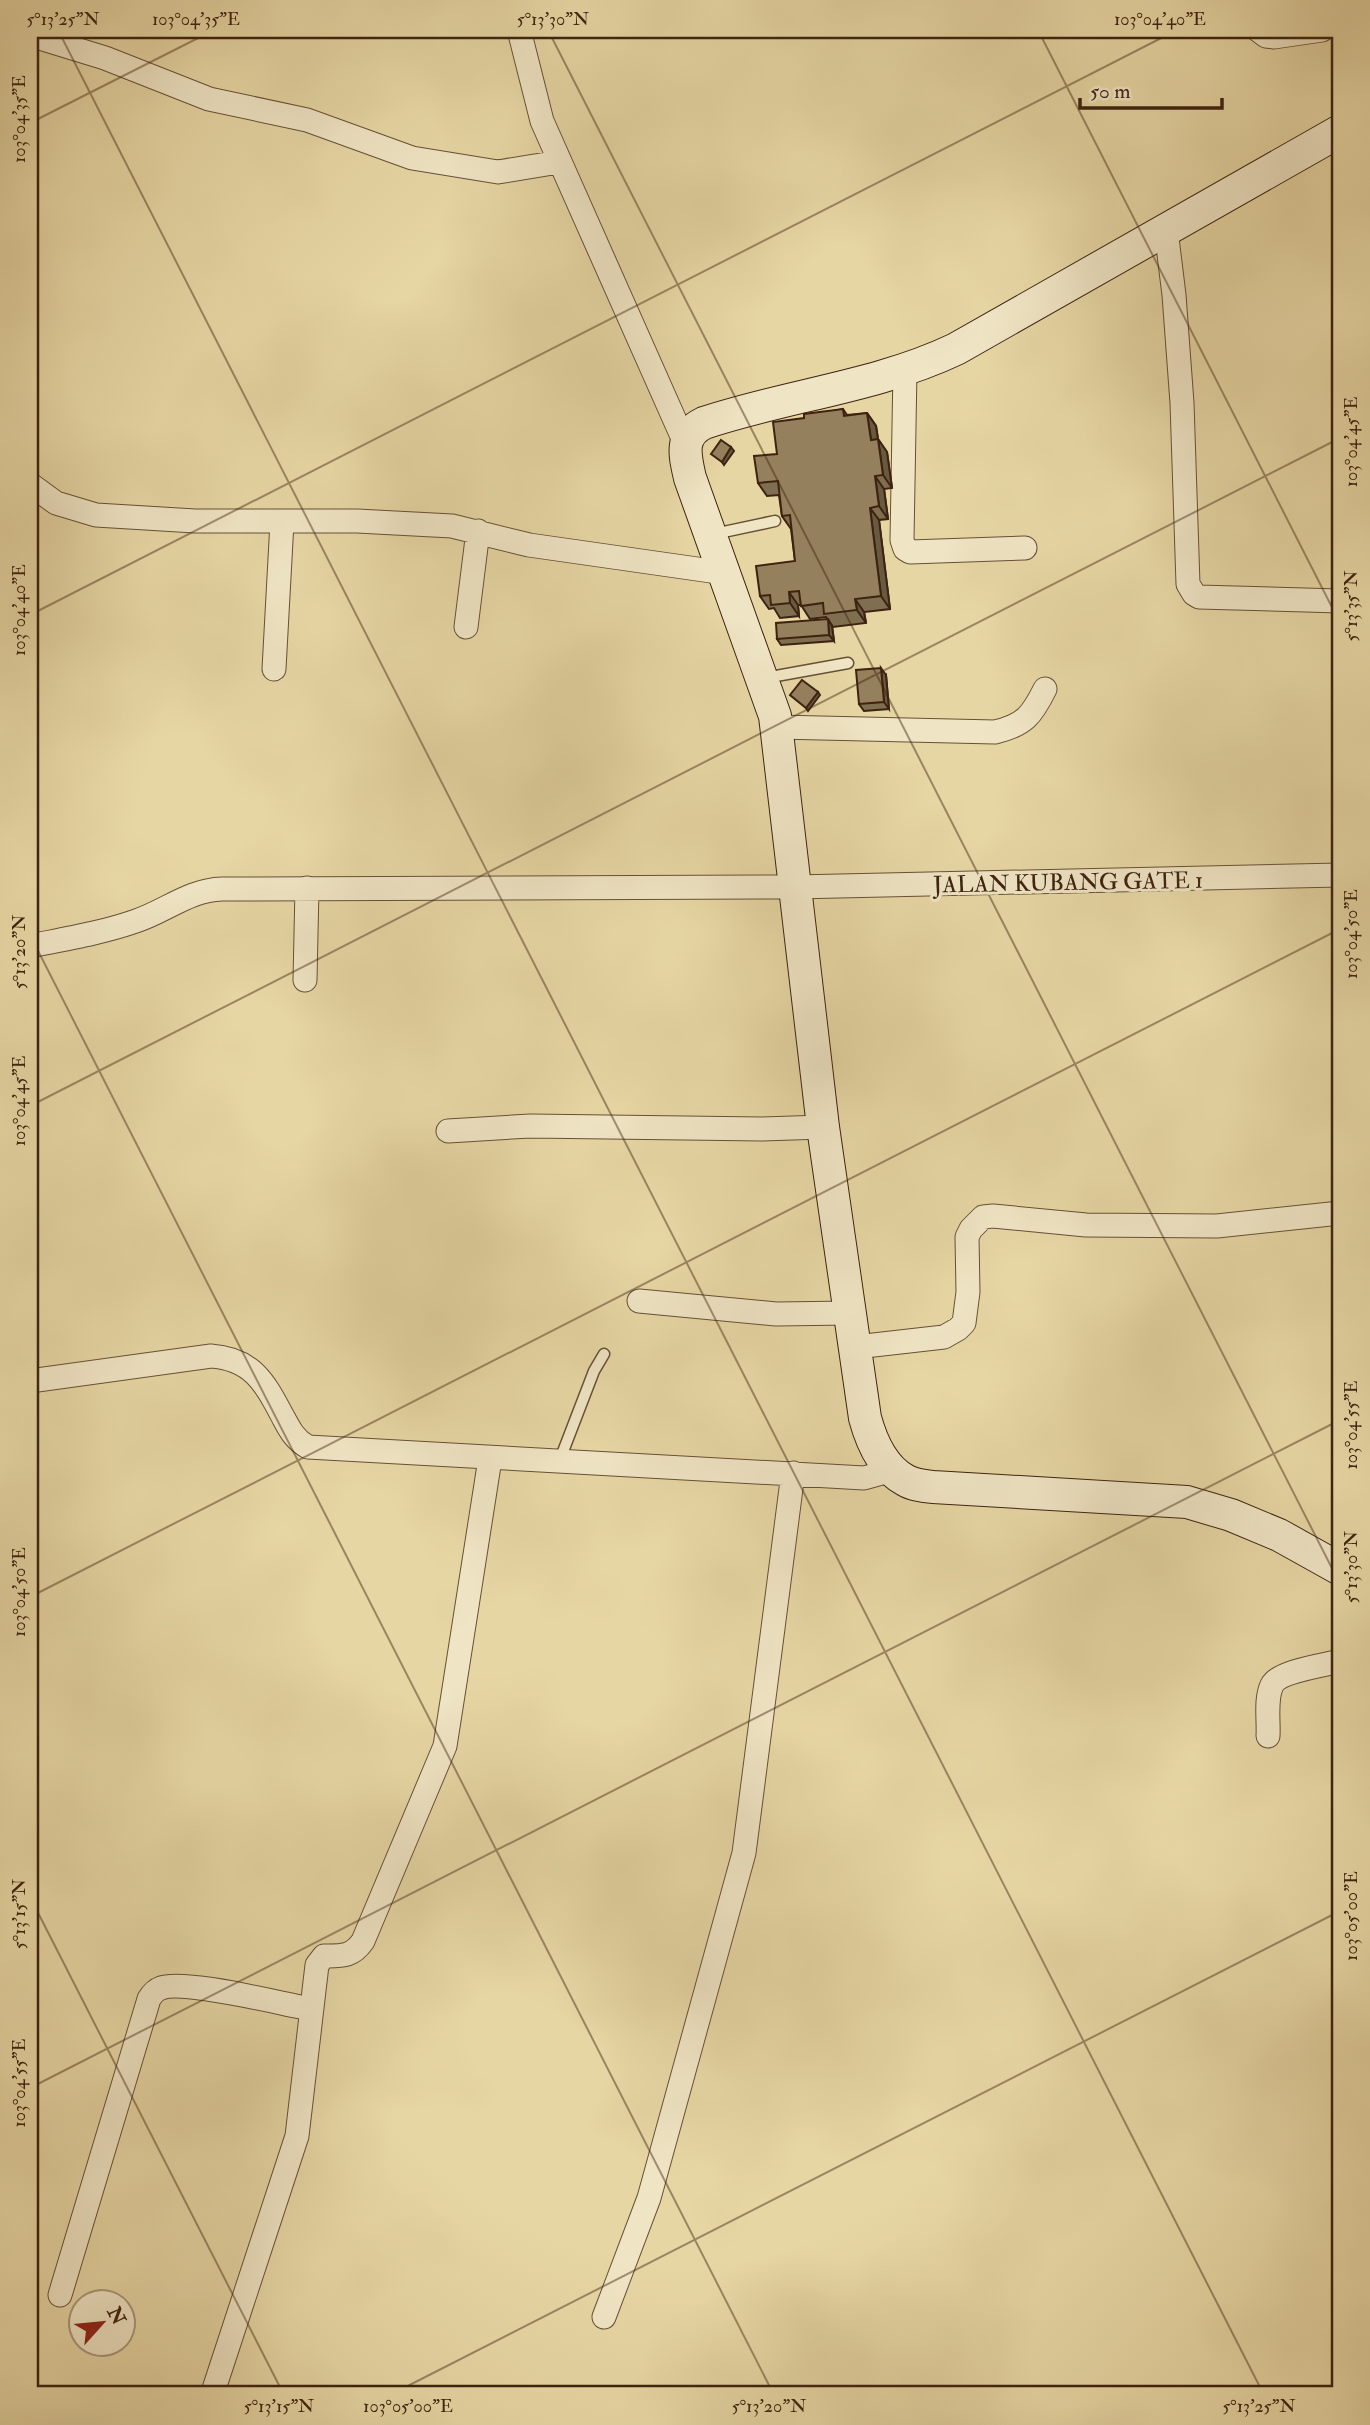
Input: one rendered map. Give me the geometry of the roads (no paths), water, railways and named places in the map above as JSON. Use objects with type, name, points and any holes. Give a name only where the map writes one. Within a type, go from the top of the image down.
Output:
[{"type":"street","points":[[519,30],[538,110],[685,443],[690,478],[777,727],[823,1127],[865,1418],[879,1453],[906,1481],[933,1487],[1187,1502],[1231,1515],[1279,1535],[1340,1569]]},
{"type":"street","points":[[1258,30],[1266,36],[1274,37],[1322,30]]},
{"type":"street","points":[[30,35],[105,58],[209,99],[307,120],[412,158],[498,172],[559,162]]},
{"type":"street","points":[[685,443],[697,426],[712,420],[867,382],[956,349],[1340,131]]},
{"type":"street","points":[[1166,230],[1182,403],[1188,584],[1199,597],[1340,601]]},
{"type":"street","points":[[905,370],[902,540],[905,549],[910,552],[1025,548]]},
{"type":"street","points":[[30,484],[57,503],[96,515],[195,521],[416,523],[478,531],[529,545],[725,573]]},
{"type":"street","points":[[274,669],[282,522]]},
{"type":"street","points":[[466,627],[478,531]]},
{"type":"street","points":[[777,727],[995,732],[1025,721],[1033,713],[1045,689]]},
{"type":"street","name":"JALAN KUBANG GATE 1","points":[[30,946],[140,920],[191,894],[208,889],[795,887],[1340,875]]},
{"type":"street","points":[[305,980],[307,888]]},
{"type":"street","points":[[448,1131],[530,1126],[762,1129],[823,1127]]},
{"type":"street","points":[[856,1347],[944,1337],[958,1329],[964,1322],[968,1292],[967,1237],[983,1217],[1004,1215],[1086,1225],[1217,1226],[1340,1213]]},
{"type":"street","points":[[639,1301],[776,1314],[850,1313]]},
{"type":"street","points":[[30,1381],[211,1356],[230,1357],[244,1363],[258,1377],[298,1442],[308,1447],[864,1478],[893,1470]]},
{"type":"street","points":[[212,2395],[297,2136],[317,1965],[324,1956],[347,1956],[363,1941],[442,1757],[490,1459]]},
{"type":"street","points":[[604,2317],[649,2198],[744,1853],[793,1473]]},
{"type":"street","points":[[1268,1736],[1269,1694],[1276,1680],[1340,1661]]},
{"type":"street","points":[[60,2295],[153,1993],[164,1987],[187,1986],[311,2009]]},
{"type":"lane","points":[[711,535],[775,521]]},
{"type":"lane","points":[[762,678],[848,663]]},
{"type":"lane","points":[[559,1462],[594,1371],[604,1353]]}]
